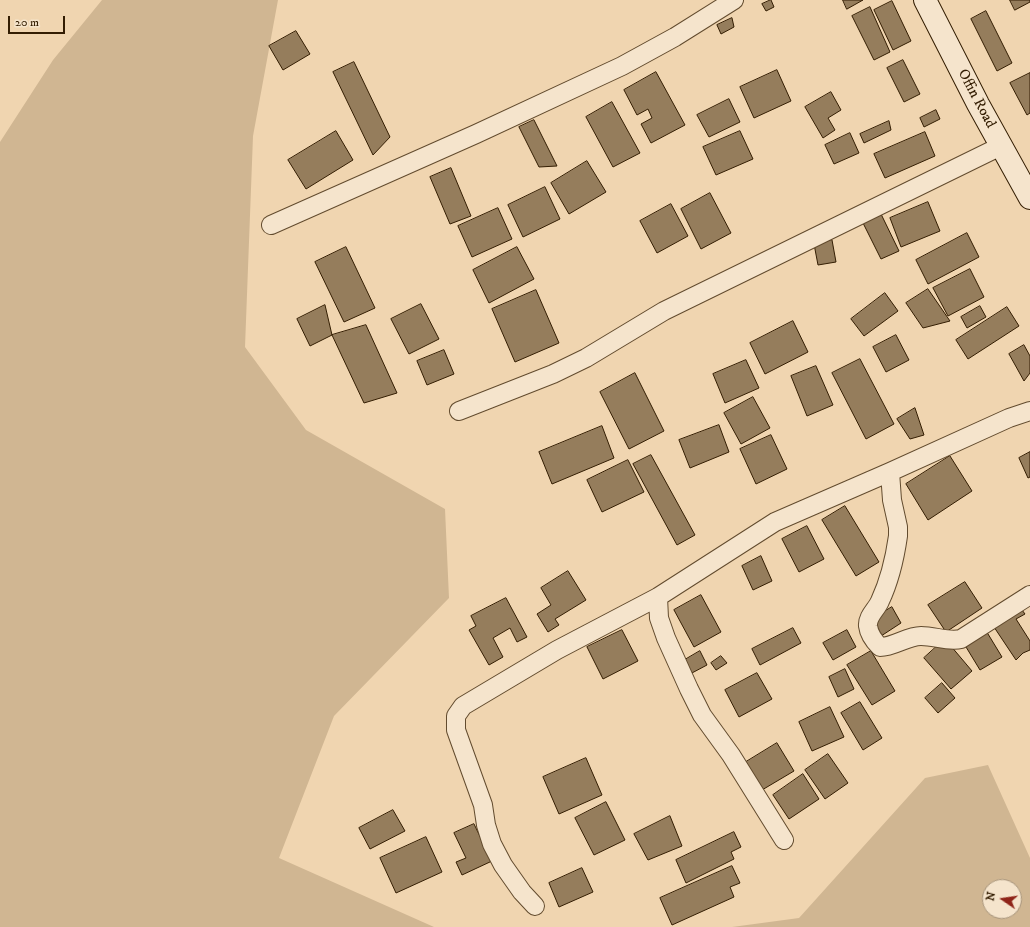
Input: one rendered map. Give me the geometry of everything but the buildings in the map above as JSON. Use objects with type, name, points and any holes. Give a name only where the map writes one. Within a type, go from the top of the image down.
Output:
[{"type":"street","points":[[271,225],[476,134],[622,66],[675,37],[734,0]]},
{"type":"street","name":"Offin Road","points":[[926,0],[978,104],[1030,198]]},
{"type":"street","points":[[459,411],[553,374],[586,358],[664,311],[1001,146]]},
{"type":"street","points":[[535,906],[522,892],[503,865],[492,844],[486,825],[483,806],[456,730],[456,716],[463,706],[558,650],[658,597],[775,522],[1009,418],[1030,412]]},
{"type":"street","points":[[890,472],[892,500],[898,527],[898,536],[884,592],[869,619],[868,626],[873,640],[880,647],[885,647],[911,637],[921,636],[955,641],[961,639],[1030,594]]},
{"type":"street","points":[[658,597],[659,618],[666,638],[692,696],[702,715],[731,756],[784,840]]},
{"type":"shaded area","points":[[102,0],[278,0],[253,136],[245,347],[306,430],[445,509],[449,598],[334,716],[279,858],[434,927],[0,927],[0,142],[53,60]]},
{"type":"shaded area","points":[[988,765],[1030,858],[1030,927],[732,927],[799,918],[925,778]]}]
